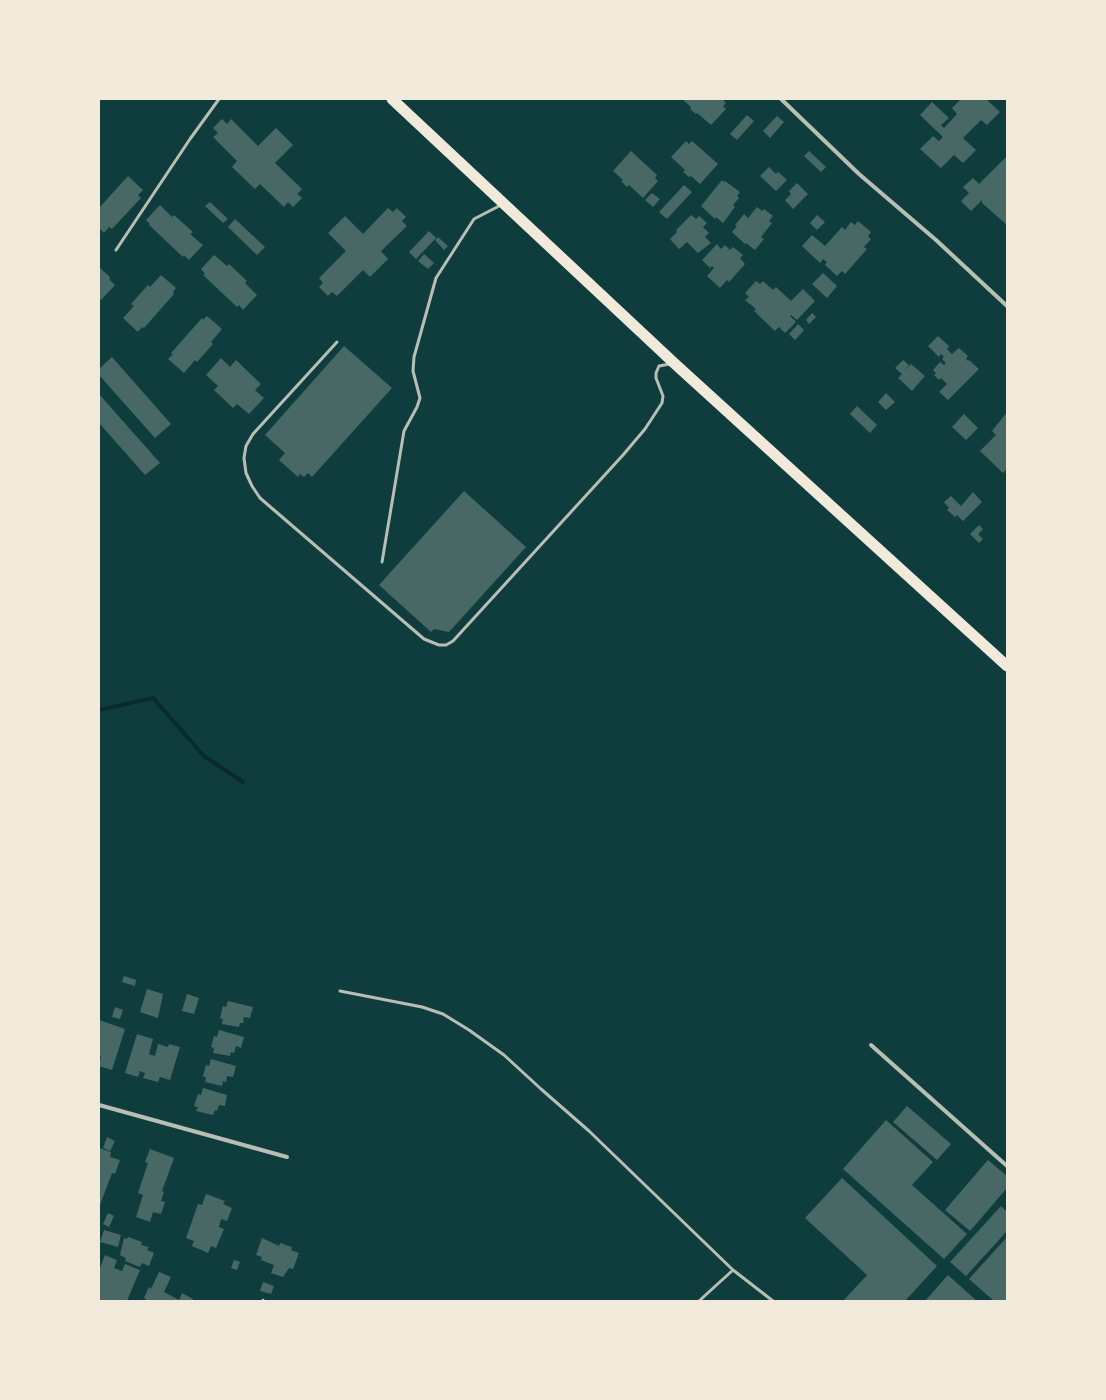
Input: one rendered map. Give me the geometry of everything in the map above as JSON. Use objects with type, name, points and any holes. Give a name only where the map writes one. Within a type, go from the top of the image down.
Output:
[{"type":"highway","points":[[392,99],[674,363],[1007,666]]},
{"type":"street","points":[[782,99],[859,174],[936,240],[1007,306]]},
{"type":"street","points":[[871,1045],[1007,1166]]},
{"type":"street","points":[[99,1105],[287,1157]]},
{"type":"lane","points":[[116,250],[181,152],[219,99]]},
{"type":"lane","points":[[382,562],[404,431],[420,398],[413,371],[414,356],[436,278],[474,219],[504,204]]},
{"type":"lane","points":[[337,342],[253,434],[246,446],[244,458],[246,473],[260,498],[424,638],[439,646],[446,645],[453,641],[636,440],[662,403],[663,396],[656,378],[659,366],[674,363]]},
{"type":"lane","points":[[340,991],[422,1007],[443,1014],[469,1030],[504,1055],[583,1126],[733,1270],[773,1301]]},
{"type":"lane","points":[[699,1301],[733,1270]]},
{"type":"building","points":[[682,99],[722,99],[726,103],[723,106],[726,109],[711,125],[690,109],[691,107]]},
{"type":"building","points":[[961,99],[986,99],[1000,112],[987,125],[981,120],[963,138],[976,150],[963,163],[954,155],[941,168],[920,149],[933,136],[939,141],[943,137],[920,115],[932,102],[949,118],[941,125],[944,128],[957,114],[952,108]]},
{"type":"building","points":[[747,115],[754,121],[737,140],[730,134]]},
{"type":"building","points":[[777,116],[784,122],[770,138],[763,131]]},
{"type":"building","points":[[222,119],[227,124],[231,119],[258,146],[276,128],[293,145],[275,163],[302,189],[297,194],[302,198],[293,207],[288,202],[284,207],[260,184],[255,189],[232,167],[237,161],[213,137],[218,133],[213,128]]},
{"type":"building","points":[[686,141],[689,144],[692,141],[718,164],[700,184],[691,176],[689,177],[683,172],[685,170],[671,157]]},
{"type":"building","points":[[631,151],[657,175],[655,178],[658,181],[643,198],[629,185],[627,187],[621,181],[623,180],[613,171]]},
{"type":"building","points":[[809,151],[826,167],[821,172],[804,156]]},
{"type":"building","points":[[1007,156],[1007,225],[982,203],[982,200],[971,211],[961,201],[969,193],[963,187],[973,178],[979,184]]},
{"type":"building","points":[[769,167],[776,174],[778,172],[787,180],[776,191],[760,176]]},
{"type":"building","points":[[128,176],[143,190],[138,195],[141,198],[112,229],[109,227],[104,233],[99,228],[99,208]]},
{"type":"building","points":[[722,180],[740,192],[737,196],[739,198],[733,205],[735,207],[723,223],[716,217],[715,219],[701,206]]},
{"type":"building","points":[[797,183],[808,194],[793,209],[785,200],[791,194],[789,191]]},
{"type":"building","points":[[684,185],[692,192],[667,219],[659,212]]},
{"type":"building","points":[[652,193],[660,199],[653,207],[645,200]]},
{"type":"building","points":[[210,202],[228,219],[223,223],[205,206]]},
{"type":"building","points":[[160,205],[172,217],[174,215],[193,232],[190,234],[203,245],[189,260],[184,255],[183,257],[149,225],[150,224],[146,220]]},
{"type":"building","points":[[757,207],[762,211],[764,209],[773,216],[769,221],[772,223],[761,237],[764,239],[755,250],[746,243],[745,244],[732,232],[737,226],[735,225],[744,214],[748,218]]},
{"type":"building","points":[[388,208],[393,212],[397,208],[406,217],[402,221],[407,226],[381,251],[388,259],[370,277],[363,270],[337,296],[332,292],[328,296],[319,287],[323,283],[319,278],[346,251],[328,233],[345,216],[363,234]]},
{"type":"building","points":[[691,215],[696,219],[699,216],[707,223],[703,227],[709,233],[705,237],[711,243],[698,253],[687,242],[679,249],[670,239],[677,232],[676,230]]},
{"type":"building","points":[[817,215],[825,222],[817,230],[810,223]]},
{"type":"building","points":[[235,219],[265,247],[257,255],[228,227]]},
{"type":"building","points":[[858,221],[871,232],[868,236],[871,239],[864,247],[867,249],[845,274],[842,271],[837,276],[825,265],[827,262],[823,259],[820,263],[802,246],[812,235],[825,246],[842,227],[845,230],[851,222],[855,225]]},
{"type":"building","points":[[429,231],[436,238],[416,259],[409,252]]},
{"type":"building","points":[[438,237],[448,246],[444,250],[435,240]]},
{"type":"building","points":[[717,244],[721,249],[725,245],[730,250],[733,247],[743,255],[740,258],[745,264],[729,282],[727,280],[720,288],[707,276],[714,268],[712,266],[710,268],[702,260]]},
{"type":"building","points":[[424,254],[434,263],[428,269],[418,261]]},
{"type":"building","points":[[214,255],[227,266],[229,264],[247,281],[245,283],[257,295],[243,310],[239,305],[237,307],[203,275],[205,274],[201,269]]},
{"type":"building","points":[[99,267],[110,277],[109,279],[115,285],[101,300],[99,297]]},
{"type":"building","points":[[823,273],[837,286],[827,298],[812,284]]},
{"type":"building","points":[[161,275],[176,288],[173,292],[174,294],[144,328],[142,327],[138,332],[123,318],[134,306],[131,304],[148,285],[150,287]]},
{"type":"building","points":[[756,281],[760,284],[763,281],[773,290],[776,287],[791,301],[803,289],[815,301],[797,320],[791,315],[790,316],[796,322],[785,333],[779,327],[775,331],[754,311],[756,309],[745,300],[749,297],[745,293]]},
{"type":"building","points":[[812,313],[816,317],[809,324],[806,320]]},
{"type":"building","points":[[207,316],[222,329],[211,342],[213,344],[197,362],[195,360],[184,373],[168,359],[173,354],[171,353],[202,318],[203,320]]},
{"type":"building","points":[[798,324],[804,330],[795,340],[789,334]]},
{"type":"building","points":[[938,336],[949,346],[947,349],[952,354],[959,348],[968,356],[966,359],[979,369],[948,400],[939,392],[947,384],[941,378],[939,380],[934,375],[936,373],[933,370],[940,362],[944,365],[946,363],[942,359],[944,357],[941,354],[939,357],[928,346]]},
{"type":"building","points":[[344,346],[392,388],[312,477],[308,473],[304,477],[300,474],[298,477],[279,460],[285,453],[265,435]]},
{"type":"building","points":[[112,357],[171,424],[155,438],[99,375],[99,369]]},
{"type":"building","points":[[221,358],[230,367],[236,360],[261,384],[255,390],[264,398],[249,414],[237,404],[233,408],[214,390],[218,386],[206,375]]},
{"type":"building","points":[[903,360],[909,365],[904,371],[911,364],[925,376],[912,391],[898,378],[902,374],[895,368]]},
{"type":"building","points":[[886,393],[895,402],[886,410],[878,402]]},
{"type":"building","points":[[99,394],[160,463],[145,475],[99,423]]},
{"type":"building","points":[[857,406],[877,425],[870,433],[850,414]]},
{"type":"building","points":[[1007,412],[1007,468],[1003,473],[980,451],[996,435],[992,431]]},
{"type":"building","points":[[964,414],[978,428],[966,440],[952,427]]},
{"type":"building","points":[[464,491],[526,547],[449,632],[434,629],[431,632],[379,585]]},
{"type":"building","points":[[973,492],[982,502],[963,521],[957,515],[955,517],[947,510],[949,508],[944,502],[951,496],[961,506]]},
{"type":"building","points":[[979,525],[983,529],[978,534],[983,539],[979,543],[970,534]]},
{"type":"building","points":[[124,976],[136,980],[135,986],[122,982]]},
{"type":"building","points":[[147,989],[163,994],[158,1018],[140,1012]]},
{"type":"building","points":[[187,994],[199,998],[194,1014],[182,1011]]},
{"type":"building","points":[[228,1001],[253,1007],[250,1018],[244,1017],[243,1023],[240,1023],[239,1027],[222,1024],[223,1019],[220,1018],[223,1006],[226,1007]]},
{"type":"building","points":[[115,1007],[123,1010],[120,1019],[112,1017]]},
{"type":"building","points":[[99,1020],[125,1029],[112,1070],[99,1066],[101,1056],[99,1056]]},
{"type":"building","points":[[219,1030],[244,1037],[241,1048],[236,1046],[234,1053],[231,1052],[230,1056],[213,1053],[214,1048],[211,1047],[214,1036],[217,1037]]},
{"type":"building","points":[[137,1034],[153,1039],[149,1054],[155,1056],[158,1044],[168,1047],[169,1044],[180,1047],[170,1080],[160,1077],[158,1082],[143,1078],[145,1073],[140,1071],[138,1077],[125,1073]]},
{"type":"building","points":[[211,1059],[236,1066],[233,1077],[227,1076],[226,1082],[223,1081],[222,1086],[205,1082],[206,1078],[203,1076],[206,1065],[209,1066]]},
{"type":"building","points":[[203,1088],[227,1095],[225,1106],[219,1105],[217,1111],[215,1110],[213,1115],[196,1111],[198,1107],[194,1106],[198,1094],[201,1095]]},
{"type":"building","points":[[907,1106],[951,1144],[937,1160],[893,1122]]},
{"type":"building","points":[[886,1120],[933,1162],[912,1185],[967,1234],[944,1259],[843,1169]]},
{"type":"building","points":[[107,1137],[115,1141],[110,1151],[103,1148]]},
{"type":"building","points":[[99,1148],[111,1152],[110,1157],[120,1160],[115,1174],[112,1173],[100,1205]]},
{"type":"building","points":[[150,1149],[174,1158],[162,1191],[164,1192],[161,1201],[165,1202],[161,1214],[153,1212],[150,1222],[136,1217],[143,1195],[138,1193],[148,1163],[145,1162]]},
{"type":"building","points":[[988,1160],[1007,1176],[1007,1188],[970,1231],[945,1210]]},
{"type":"building","points":[[842,1178],[937,1266],[905,1301],[843,1301],[867,1275],[805,1218]]},
{"type":"building","points":[[206,1194],[225,1201],[223,1204],[232,1208],[227,1221],[221,1219],[219,1227],[224,1229],[216,1248],[211,1246],[208,1253],[192,1246],[194,1241],[186,1238],[198,1204],[202,1205]]},
{"type":"building","points":[[1001,1206],[1007,1212],[1007,1231],[966,1276],[950,1262]]},
{"type":"building","points":[[108,1213],[114,1216],[109,1227],[103,1224]]},
{"type":"building","points":[[104,1230],[121,1235],[118,1247],[100,1242]]},
{"type":"building","points":[[128,1237],[142,1242],[141,1245],[149,1247],[147,1250],[154,1253],[149,1266],[142,1263],[140,1267],[125,1261],[126,1258],[120,1255],[124,1238],[127,1239]]},
{"type":"building","points":[[1007,1237],[1007,1301],[994,1301],[969,1279]]},
{"type":"building","points":[[262,1238],[279,1246],[280,1243],[292,1247],[291,1250],[299,1253],[293,1269],[289,1268],[283,1277],[271,1273],[274,1265],[261,1260],[262,1257],[256,1255]]},
{"type":"building","points":[[105,1255],[117,1260],[114,1268],[122,1271],[125,1264],[140,1270],[127,1301],[99,1301],[99,1270]]},
{"type":"building","points":[[234,1260],[240,1262],[237,1270],[231,1268]]},
{"type":"building","points":[[159,1272],[171,1277],[164,1292],[179,1300],[182,1293],[193,1299],[192,1301],[145,1301],[146,1299],[144,1298],[149,1287],[151,1289]]},
{"type":"building","points":[[948,1275],[977,1301],[925,1301]]},
{"type":"building","points":[[263,1282],[274,1286],[271,1294],[260,1291]]},
{"type":"waterway","points":[[99,710],[153,698],[204,756],[243,782]]}]
